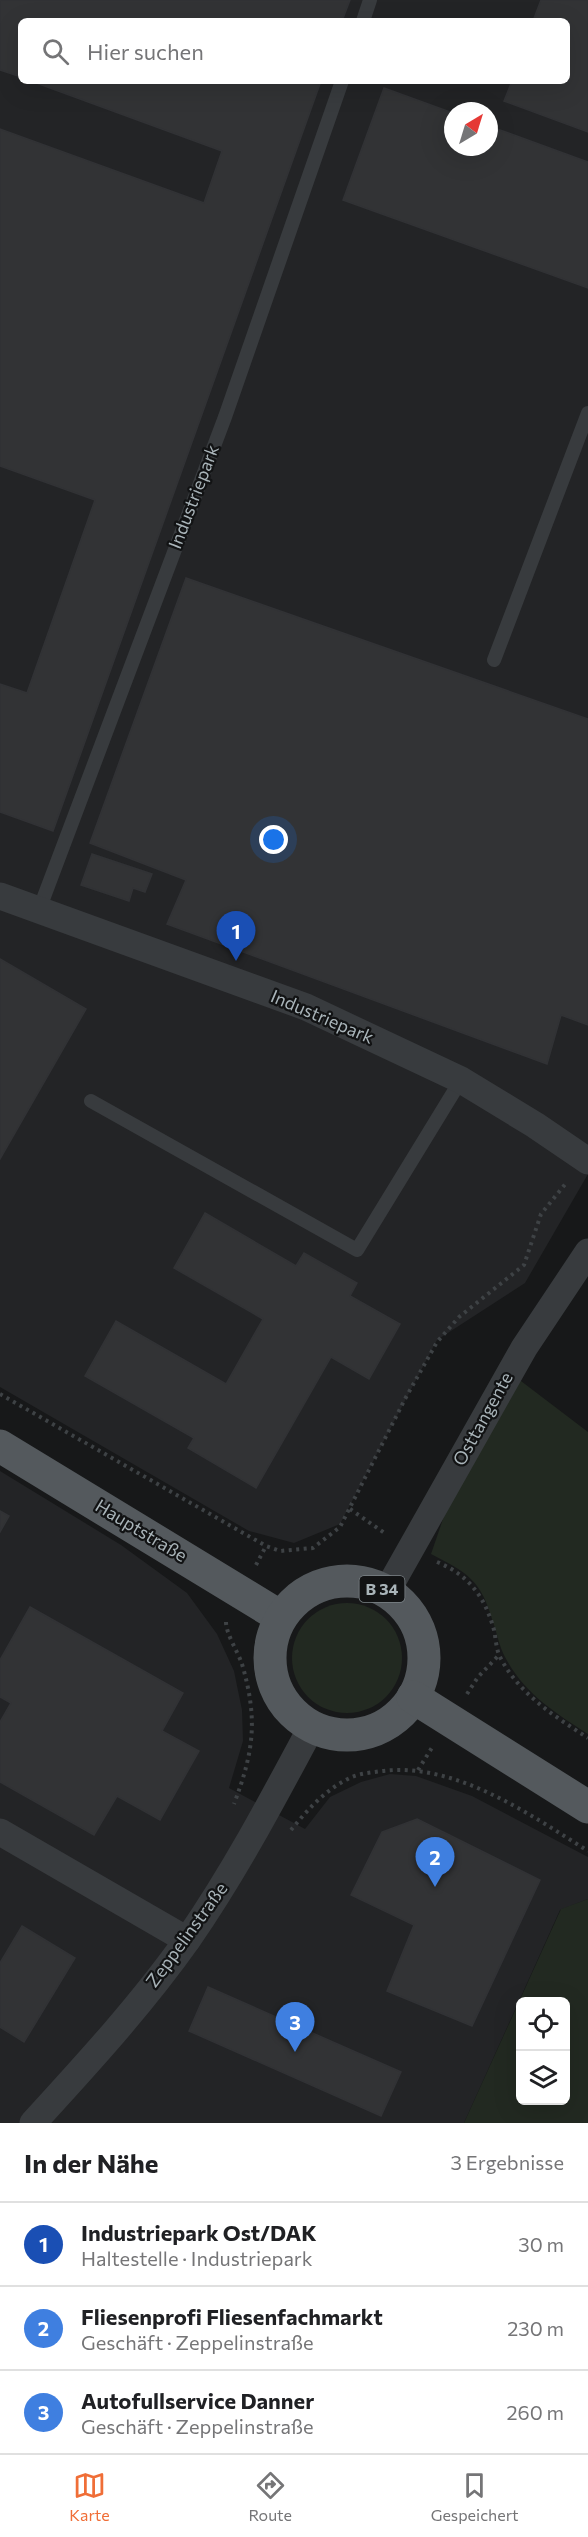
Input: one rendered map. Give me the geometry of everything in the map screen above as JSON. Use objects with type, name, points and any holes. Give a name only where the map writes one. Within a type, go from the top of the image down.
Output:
[{"type":"main road","name":"Hauptstraße","points":[[0,1446],[281,1617]]},
{"type":"main road","name":"B 34","points":[[340,1581],[364,1582],[387,1591],[405,1607],[418,1628],[424,1651],[422,1675],[413,1697],[399,1715],[379,1728],[357,1734],[334,1734],[312,1726],[292,1711],[277,1690],[272,1674],[270,1665],[272,1640],[281,1617],[297,1599],[317,1586],[340,1581]]},
{"type":"main road","points":[[413,1697],[588,1808]]},
{"type":"street","name":"Industriepark","points":[[0,896],[306,1007],[460,1080],[587,1160]]},
{"type":"street","name":"Osttangente","points":[[387,1591],[524,1348],[588,1252]]},
{"type":"street","name":"Zeppelinstraße","points":[[33,2123],[98,2052],[188,1940],[251,1839],[312,1726]]},
{"type":"street","points":[[0,1832],[188,1940]]},
{"type":"lane","points":[[364,18],[370,0]]},
{"type":"lane","name":"Industriepark","points":[[39,910],[225,417],[341,84]]},
{"type":"lane","points":[[494,660],[588,413]]},
{"type":"lane","points":[[91,1101],[357,1250],[460,1080]]},
{"type":"path","points":[[0,1394],[266,1546],[280,1551],[313,1548],[340,1527],[405,1399],[437,1342],[459,1317],[524,1265],[541,1214],[587,1160]]},
{"type":"path","points":[[350,1509],[410,1549],[461,1574],[471,1583],[483,1601],[494,1630],[499,1655],[518,1684],[537,1703],[588,1738]]},
{"type":"path","points":[[266,1546],[225,1624],[237,1646],[253,1709],[252,1742],[244,1779],[232,1808],[251,1839],[285,1839],[308,1808],[331,1790],[353,1776],[392,1769],[418,1770],[477,1787],[552,1828],[588,1851]]},
{"type":"shaded area","points":[[0,0],[588,0],[588,1174],[525,1283],[437,1340],[340,1524],[294,1543],[249,1531],[0,1387]]},
{"type":"shaded area","points":[[517,1378],[588,1432],[588,1734],[541,1701],[521,1681],[503,1653],[488,1608],[478,1587],[464,1573],[431,1554],[453,1490]]},
{"type":"shaded area","points":[[0,1471],[121,1545],[187,1593],[217,1634],[234,1671],[242,1710],[243,1741],[229,1788],[305,1829],[330,1797],[361,1782],[390,1774],[416,1776],[472,1796],[588,1857],[588,1899],[560,1910],[521,1997],[516,1997],[516,2008],[464,2123],[0,2123]]},
{"type":"shaded area","points":[[347,1603],[368,1608],[386,1619],[397,1637],[402,1658],[397,1679],[386,1697],[368,1708],[347,1713],[326,1708],[308,1697],[297,1679],[292,1658],[297,1637],[308,1619],[326,1608]]},
{"type":"shaded area","points":[[588,1899],[588,2123],[464,2123],[516,2008],[516,2105],[570,2105],[570,1997],[521,1997],[561,1909]]},
{"type":"building","points":[[0,0],[350,0],[343,18],[18,18],[18,76],[0,70]]},
{"type":"building","points":[[541,0],[588,0],[588,132],[504,101],[511,84],[570,84],[570,18],[534,18]]},
{"type":"building","points":[[39,84],[320,84],[53,831],[0,812],[0,684],[27,693],[95,500],[0,466],[0,129],[204,203],[222,151]]},
{"type":"building","points":[[384,88],[444,110],[444,156],[498,156],[498,129],[588,162],[588,288],[343,200]]},
{"type":"building","points":[[186,578],[588,719],[588,1025],[561,1015],[547,1064],[167,924],[186,880],[90,843]]},
{"type":"building","points":[[92,854],[152,874],[145,892],[133,888],[129,901],[81,885]]},
{"type":"building","points":[[0,959],[86,1009],[0,1159]]},
{"type":"building","points":[[205,1213],[296,1266],[304,1253],[357,1283],[350,1296],[400,1324],[369,1379],[331,1357],[256,1488],[188,1448],[194,1438],[85,1376],[116,1321],[226,1384],[263,1319],[174,1268]]},
{"type":"building","points":[[0,1511],[9,1516],[0,1532]]},
{"type":"building","points":[[30,1607],[183,1693],[162,1731],[199,1751],[160,1820],[117,1796],[94,1835],[0,1782],[0,1722],[11,1703],[0,1697],[0,1660]]},
{"type":"building","points":[[417,1819],[540,1880],[472,2026],[387,1991],[414,1925],[351,1895],[382,1832]]},
{"type":"building","points":[[22,1926],[75,1958],[24,2042],[0,2027],[0,1963]]},
{"type":"building","points":[[208,1987],[401,2072],[381,2116],[189,2031]]},
{"type":"place","name":"Industriepark Ost/DAK","points":[[236,961]]},
{"type":"place","name":"Fliesenprofi Fliesenfachmarkt","points":[[435,1887]]},
{"type":"place","name":"Autofullservice Danner","points":[[295,2052]]}]
